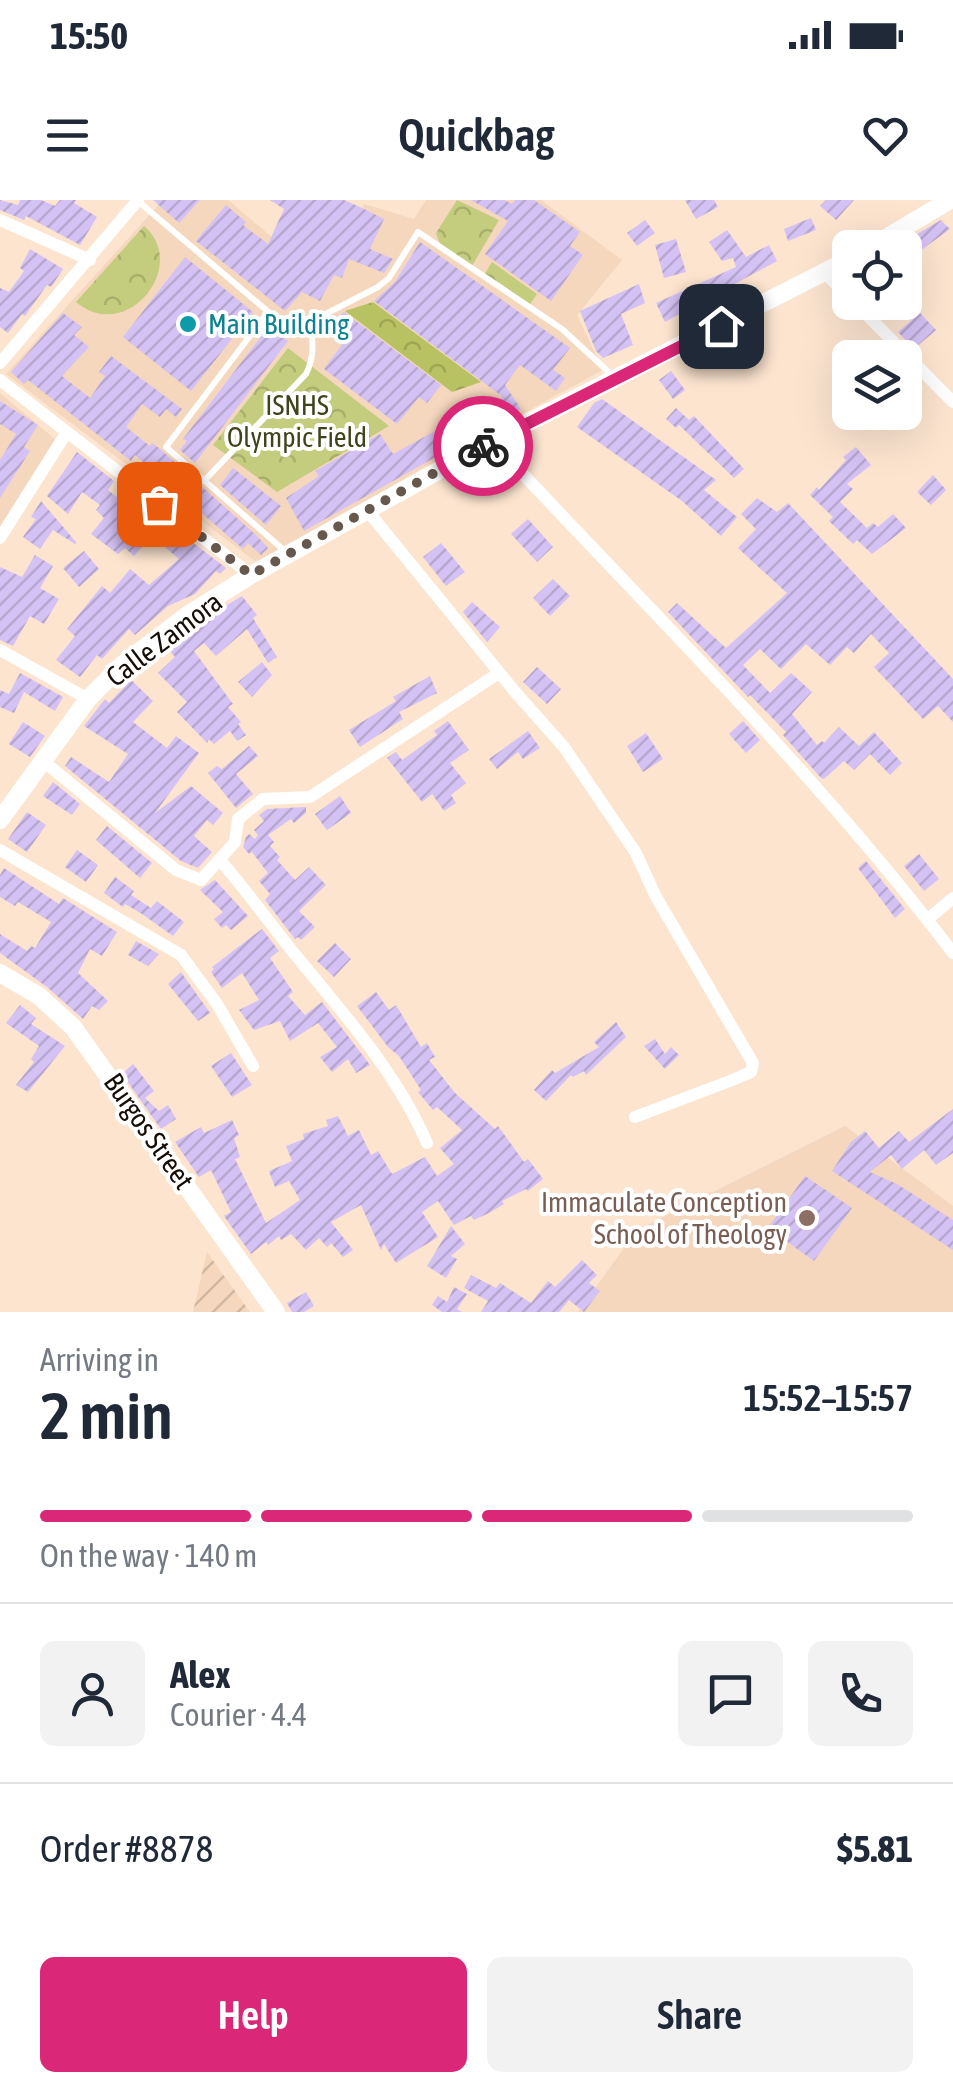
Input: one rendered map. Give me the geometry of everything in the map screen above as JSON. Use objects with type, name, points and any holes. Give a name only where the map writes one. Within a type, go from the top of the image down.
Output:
[{"type":"street","points":[[0,363],[138,200]]},
{"type":"street","points":[[898,230],[940,204]]},
{"type":"street","points":[[0,220],[90,260]]},
{"type":"street","name":"Calle Zamora","points":[[0,820],[88,699],[122,665],[189,614],[251,575],[492,441],[832,269]]},
{"type":"street","points":[[825,273],[832,280]]},
{"type":"street","points":[[872,320],[953,402]]},
{"type":"street","points":[[0,380],[251,575]]},
{"type":"street","points":[[0,538],[66,432]]},
{"type":"street","points":[[492,441],[808,777],[890,871],[953,952]]},
{"type":"street","points":[[367,510],[564,747],[614,818],[721,1014],[753,1064],[751,1072],[736,1079],[634,1117]]},
{"type":"street","points":[[0,650],[88,699]]},
{"type":"street","points":[[42,760],[188,877],[202,880],[236,842],[235,828],[245,811],[270,796],[310,797],[499,673]]},
{"type":"street","points":[[0,850],[181,956],[216,1004],[252,1066]]},
{"type":"street","points":[[220,860],[390,1076],[411,1106],[427,1143]]},
{"type":"street","points":[[928,919],[953,898]]},
{"type":"street","name":"Burgos Street","points":[[0,974],[39,996],[73,1027],[276,1312]]},
{"type":"lane","points":[[138,200],[286,326],[295,314],[310,322],[378,287],[389,278],[418,232],[562,329],[616,379]]},
{"type":"lane","points":[[268,312],[166,447],[289,554]]},
{"type":"lane","points":[[204,480],[306,374],[314,348],[310,322]]},
{"type":"shaded area","points":[[163,200],[228,200],[305,265],[338,259],[364,204],[414,219],[426,200],[541,200],[622,260],[577,315],[603,370],[267,559],[255,561],[6,374]]},
{"type":"shaded area","points":[[0,393],[55,439],[0,527]]},
{"type":"shaded area","name":"Immaculate Conception School of Theology","points":[[845,1126],[953,1206],[953,1312],[578,1312],[637,1230]]},
{"type":"shaded area","points":[[207,1252],[250,1312],[193,1312]]},
{"type":"green space","points":[[457,200],[499,220],[472,266],[440,244],[436,233]]},
{"type":"green space","points":[[144,226],[156,242],[160,260],[156,279],[146,295],[115,314],[95,313],[76,302]]},
{"type":"green space","points":[[492,262],[537,294],[529,306],[484,275]]},
{"type":"green space","points":[[373,302],[481,382],[452,392],[345,311]]},
{"type":"green space","name":"ISNHS Olympic Field","points":[[288,348],[389,426],[277,492],[213,445]]},
{"type":"building","points":[[0,200],[18,205],[20,200],[41,200],[55,206],[60,200],[76,200],[74,203],[97,217],[80,245],[26,216],[24,220],[0,210]]},
{"type":"building","points":[[153,200],[200,200],[179,223]]},
{"type":"building","points":[[270,200],[344,200],[360,207],[384,219],[370,249],[393,259],[384,273],[349,259],[342,278],[334,275],[320,301],[302,292],[285,311],[196,241],[226,205],[246,222],[243,225],[268,244],[284,209]]},
{"type":"building","points":[[471,200],[504,200],[512,204],[515,200],[534,200],[580,232],[570,246],[583,255],[551,301],[485,254],[508,221]]},
{"type":"building","points":[[685,200],[714,200],[718,207],[696,219]]},
{"type":"building","points":[[826,200],[854,200],[836,220],[820,206]]},
{"type":"building","points":[[811,218],[816,230],[788,241],[784,229]]},
{"type":"building","points":[[645,220],[655,233],[637,246],[627,233]]},
{"type":"building","points":[[941,220],[950,229],[922,250],[922,231]]},
{"type":"building","points":[[727,230],[746,257],[769,245],[777,261],[665,322],[656,303],[736,267],[733,258],[722,261],[709,242]]},
{"type":"building","points":[[676,239],[686,272],[664,278],[655,245]]},
{"type":"building","points":[[420,242],[570,348],[553,370],[565,378],[556,391],[520,365],[505,385],[521,409],[304,531],[286,498],[319,476],[315,471],[380,434],[393,454],[439,429],[442,434],[503,397],[374,301],[395,282]]},
{"type":"building","points":[[30,249],[63,269],[8,333],[0,327],[0,288],[9,292],[24,271],[20,268]]},
{"type":"building","name":"Main Building","points":[[185,257],[253,312],[191,391],[123,337]]},
{"type":"building","points":[[639,284],[645,303],[621,314],[633,345],[603,358],[596,351],[580,311]]},
{"type":"building","points":[[344,312],[441,385],[427,403],[419,397],[397,424],[324,369],[344,342],[327,328]]},
{"type":"building","points":[[63,313],[82,327],[74,335],[89,347],[62,376],[90,398],[105,376],[99,372],[111,356],[182,409],[176,417],[166,409],[160,417],[142,404],[126,427],[150,446],[152,443],[159,448],[257,536],[268,548],[261,555],[248,543],[243,549],[135,455],[131,461],[28,380],[24,384],[11,372]]},
{"type":"building","points":[[922,315],[936,330],[922,342],[906,340],[898,332],[912,320],[922,320]]},
{"type":"building","points":[[269,326],[288,341],[195,463],[180,450],[187,441],[183,439]]},
{"type":"building","points":[[671,371],[685,390],[673,399],[659,380]]},
{"type":"building","points":[[602,399],[716,480],[704,490],[737,517],[721,536],[682,501],[577,427],[594,403]]},
{"type":"building","points":[[0,401],[38,425],[24,447],[30,451],[0,498],[0,460],[16,434],[0,424]]},
{"type":"building","points":[[676,408],[689,420],[694,416],[744,469],[734,478],[679,425],[676,428],[666,419]]},
{"type":"building","points":[[856,447],[871,465],[847,484],[853,489],[840,502],[867,528],[873,523],[878,527],[893,514],[906,528],[872,554],[857,540],[853,544],[810,495],[817,487],[819,490],[846,460],[843,457]]},
{"type":"building","points":[[77,452],[114,481],[108,490],[137,513],[144,505],[226,568],[220,574],[216,571],[195,594],[168,606],[135,635],[129,629],[102,659],[97,655],[80,677],[56,660],[75,636],[67,629],[102,586],[110,593],[130,569],[149,585],[179,559],[152,536],[134,556],[125,548],[118,554],[91,534],[104,518],[96,510],[100,505],[82,492],[68,514],[47,496]]},
{"type":"building","points":[[496,460],[516,481],[509,487],[503,481],[489,492],[472,469],[480,463],[486,470]]},
{"type":"building","points":[[233,468],[281,506],[266,525],[220,485]]},
{"type":"building","points":[[933,475],[946,490],[931,505],[917,492]]},
{"type":"building","points":[[757,498],[777,512],[788,503],[953,679],[953,722],[938,706],[923,719],[874,667],[889,653],[871,634],[854,653],[847,647],[830,665],[806,644],[781,669],[760,649],[743,665],[770,693],[791,673],[812,692],[792,714],[817,745],[839,727],[859,746],[874,732],[902,763],[890,775],[870,754],[854,770],[844,761],[821,778],[783,735],[786,732],[668,612],[677,603],[726,648],[787,593],[738,548],[756,529],[741,514]]},
{"type":"building","points":[[41,501],[75,544],[53,530],[40,549],[23,537],[36,519],[31,517]]},
{"type":"building","points":[[528,519],[553,547],[537,562],[511,534]]},
{"type":"building","points":[[441,543],[465,572],[446,586],[423,557]]},
{"type":"building","points":[[84,551],[99,569],[79,587],[63,568]]},
{"type":"building","points":[[35,555],[53,566],[40,588],[59,599],[44,624],[30,616],[13,646],[0,640],[0,567],[22,577]]},
{"type":"building","points":[[553,579],[570,596],[550,616],[533,598]]},
{"type":"building","points":[[242,596],[257,615],[253,618],[277,657],[268,663],[247,629],[216,656],[204,643],[194,651],[233,704],[228,707],[246,735],[237,741],[230,731],[214,744],[209,739],[207,743],[177,712],[187,702],[158,673],[175,657],[166,647],[180,636],[184,641],[217,611]]},
{"type":"building","points":[[472,602],[500,627],[487,642],[463,612]]},
{"type":"building","points":[[262,662],[272,675],[252,697],[238,682]]},
{"type":"building","points":[[537,667],[561,689],[547,704],[523,682]]},
{"type":"building","points":[[20,673],[63,697],[55,711],[24,692],[14,713],[0,707],[0,690],[9,694]]},
{"type":"building","points":[[430,676],[437,693],[399,712],[403,719],[360,747],[349,730],[396,701],[393,697]]},
{"type":"building","points":[[131,680],[153,701],[133,722],[167,748],[176,736],[199,753],[155,813],[191,786],[223,813],[213,825],[207,820],[194,836],[212,852],[198,868],[181,861],[65,766],[71,757],[109,782],[128,754],[84,726],[105,699],[109,703]]},
{"type":"building","points":[[448,721],[469,750],[450,763],[466,783],[451,795],[456,803],[444,811],[432,794],[422,802],[387,758],[396,752],[402,760],[437,735],[434,731]]},
{"type":"building","points":[[743,721],[760,740],[746,753],[729,734]]},
{"type":"building","points":[[23,722],[45,736],[30,757],[9,744]]},
{"type":"building","points":[[528,731],[540,748],[523,759],[518,752],[497,769],[489,759]]},
{"type":"building","points":[[646,733],[663,759],[643,772],[627,746]]},
{"type":"building","points":[[249,746],[258,756],[236,774],[253,794],[236,808],[208,773],[217,766],[222,769]]},
{"type":"building","points":[[53,782],[80,804],[72,815],[43,796]]},
{"type":"building","points":[[340,796],[351,813],[327,830],[315,814]]},
{"type":"building","points":[[306,807],[306,813],[294,823],[291,819],[268,835],[274,842],[270,846],[280,857],[277,860],[295,880],[309,867],[326,885],[299,911],[315,927],[301,940],[295,939],[265,900],[270,894],[259,881],[268,873],[252,852],[249,854],[243,847],[249,834],[255,839],[258,835],[254,830],[264,821],[259,815],[267,809]]},
{"type":"building","points":[[27,812],[46,825],[27,852],[8,839]]},
{"type":"building","points":[[107,826],[152,863],[140,878],[96,840]]},
{"type":"building","points":[[77,850],[98,865],[86,882],[65,867]]},
{"type":"building","points":[[919,854],[939,879],[924,891],[904,866]]},
{"type":"building","points":[[866,861],[905,909],[895,918],[858,868]]},
{"type":"building","points":[[4,868],[59,904],[63,898],[117,932],[102,956],[90,949],[78,973],[108,1001],[99,1010],[92,1006],[83,1019],[0,953],[0,934],[27,951],[31,946],[35,948],[51,922],[18,902],[15,906],[0,897],[0,875]]},
{"type":"building","points":[[115,877],[134,891],[131,895],[151,908],[157,901],[184,922],[173,936],[104,893]]},
{"type":"building","points":[[215,880],[248,916],[231,930],[226,925],[222,928],[214,919],[223,912],[200,890]]},
{"type":"building","points":[[262,929],[279,951],[270,958],[293,992],[288,996],[305,1015],[322,1002],[370,1065],[356,1073],[348,1059],[332,1072],[320,1057],[337,1047],[318,1023],[290,1041],[280,1021],[254,1030],[239,1010],[259,1000],[242,973],[222,988],[211,972],[212,967]]},
{"type":"building","points":[[136,941],[159,954],[148,966],[128,955]]},
{"type":"building","points":[[335,943],[351,959],[334,977],[317,961]]},
{"type":"building","points":[[181,972],[210,1013],[198,1021],[168,984]]},
{"type":"building","points":[[376,992],[389,1010],[396,1005],[421,1047],[427,1043],[435,1057],[429,1060],[455,1093],[495,1129],[498,1126],[524,1162],[528,1159],[543,1179],[528,1191],[502,1201],[504,1204],[489,1213],[454,1225],[438,1201],[422,1212],[438,1237],[396,1263],[384,1244],[381,1250],[361,1205],[331,1222],[353,1250],[343,1257],[331,1243],[327,1247],[319,1238],[306,1250],[291,1234],[281,1240],[279,1236],[268,1245],[266,1242],[251,1254],[224,1216],[231,1212],[211,1170],[199,1177],[175,1142],[201,1127],[204,1133],[232,1120],[239,1135],[234,1138],[240,1157],[235,1159],[266,1223],[300,1200],[289,1181],[275,1187],[269,1171],[292,1161],[286,1146],[304,1139],[303,1134],[328,1126],[326,1120],[338,1116],[348,1136],[359,1130],[371,1155],[378,1151],[392,1174],[425,1157],[437,1176],[454,1164],[440,1148],[462,1130],[437,1107],[433,1110],[418,1092],[421,1090],[399,1056],[357,1006]]},
{"type":"building","points":[[20,1005],[36,1018],[31,1024],[65,1046],[28,1092],[16,1085],[34,1062],[31,1059],[39,1046],[6,1023]]},
{"type":"building","points":[[616,1022],[626,1037],[586,1075],[584,1071],[571,1075],[546,1101],[534,1090],[552,1070],[555,1073],[599,1047],[594,1042]]},
{"type":"building","points":[[655,1039],[665,1054],[671,1047],[679,1055],[665,1069],[644,1046]]},
{"type":"building","points":[[231,1053],[252,1085],[232,1097],[211,1066]]},
{"type":"building","points":[[133,1064],[154,1091],[145,1098],[159,1111],[168,1105],[176,1119],[161,1129],[122,1074]]},
{"type":"building","points":[[953,1109],[953,1153],[936,1165],[924,1150],[902,1169],[891,1155],[870,1172],[897,1184],[953,1220],[953,1250],[832,1171],[851,1142],[865,1131],[879,1148],[899,1131],[909,1142]]},
{"type":"building","points":[[805,1176],[852,1208],[814,1261],[768,1228]]},
{"type":"building","points":[[451,1226],[465,1244],[451,1256],[457,1259],[446,1278],[427,1266]]},
{"type":"building","points":[[582,1260],[597,1275],[589,1283],[600,1291],[584,1312],[569,1300],[559,1312],[481,1312],[488,1301],[464,1288],[471,1275],[496,1288],[500,1283],[531,1303],[548,1281],[555,1287]]},
{"type":"building","points":[[454,1287],[467,1294],[457,1309],[462,1312],[442,1312],[432,1305],[438,1296],[447,1302]]},
{"type":"building","points":[[306,1292],[314,1306],[304,1312],[292,1312],[287,1303]]},
{"type":"way so far","points":[[159,504],[251,575],[483,446]]},
{"type":"place","name":"Main Building","points":[[188,324]]},
{"type":"place","name":"Immaculate Conception School of Theology","points":[[807,1218]]},
{"type":"route","points":[[483,446],[721,326]]}]
